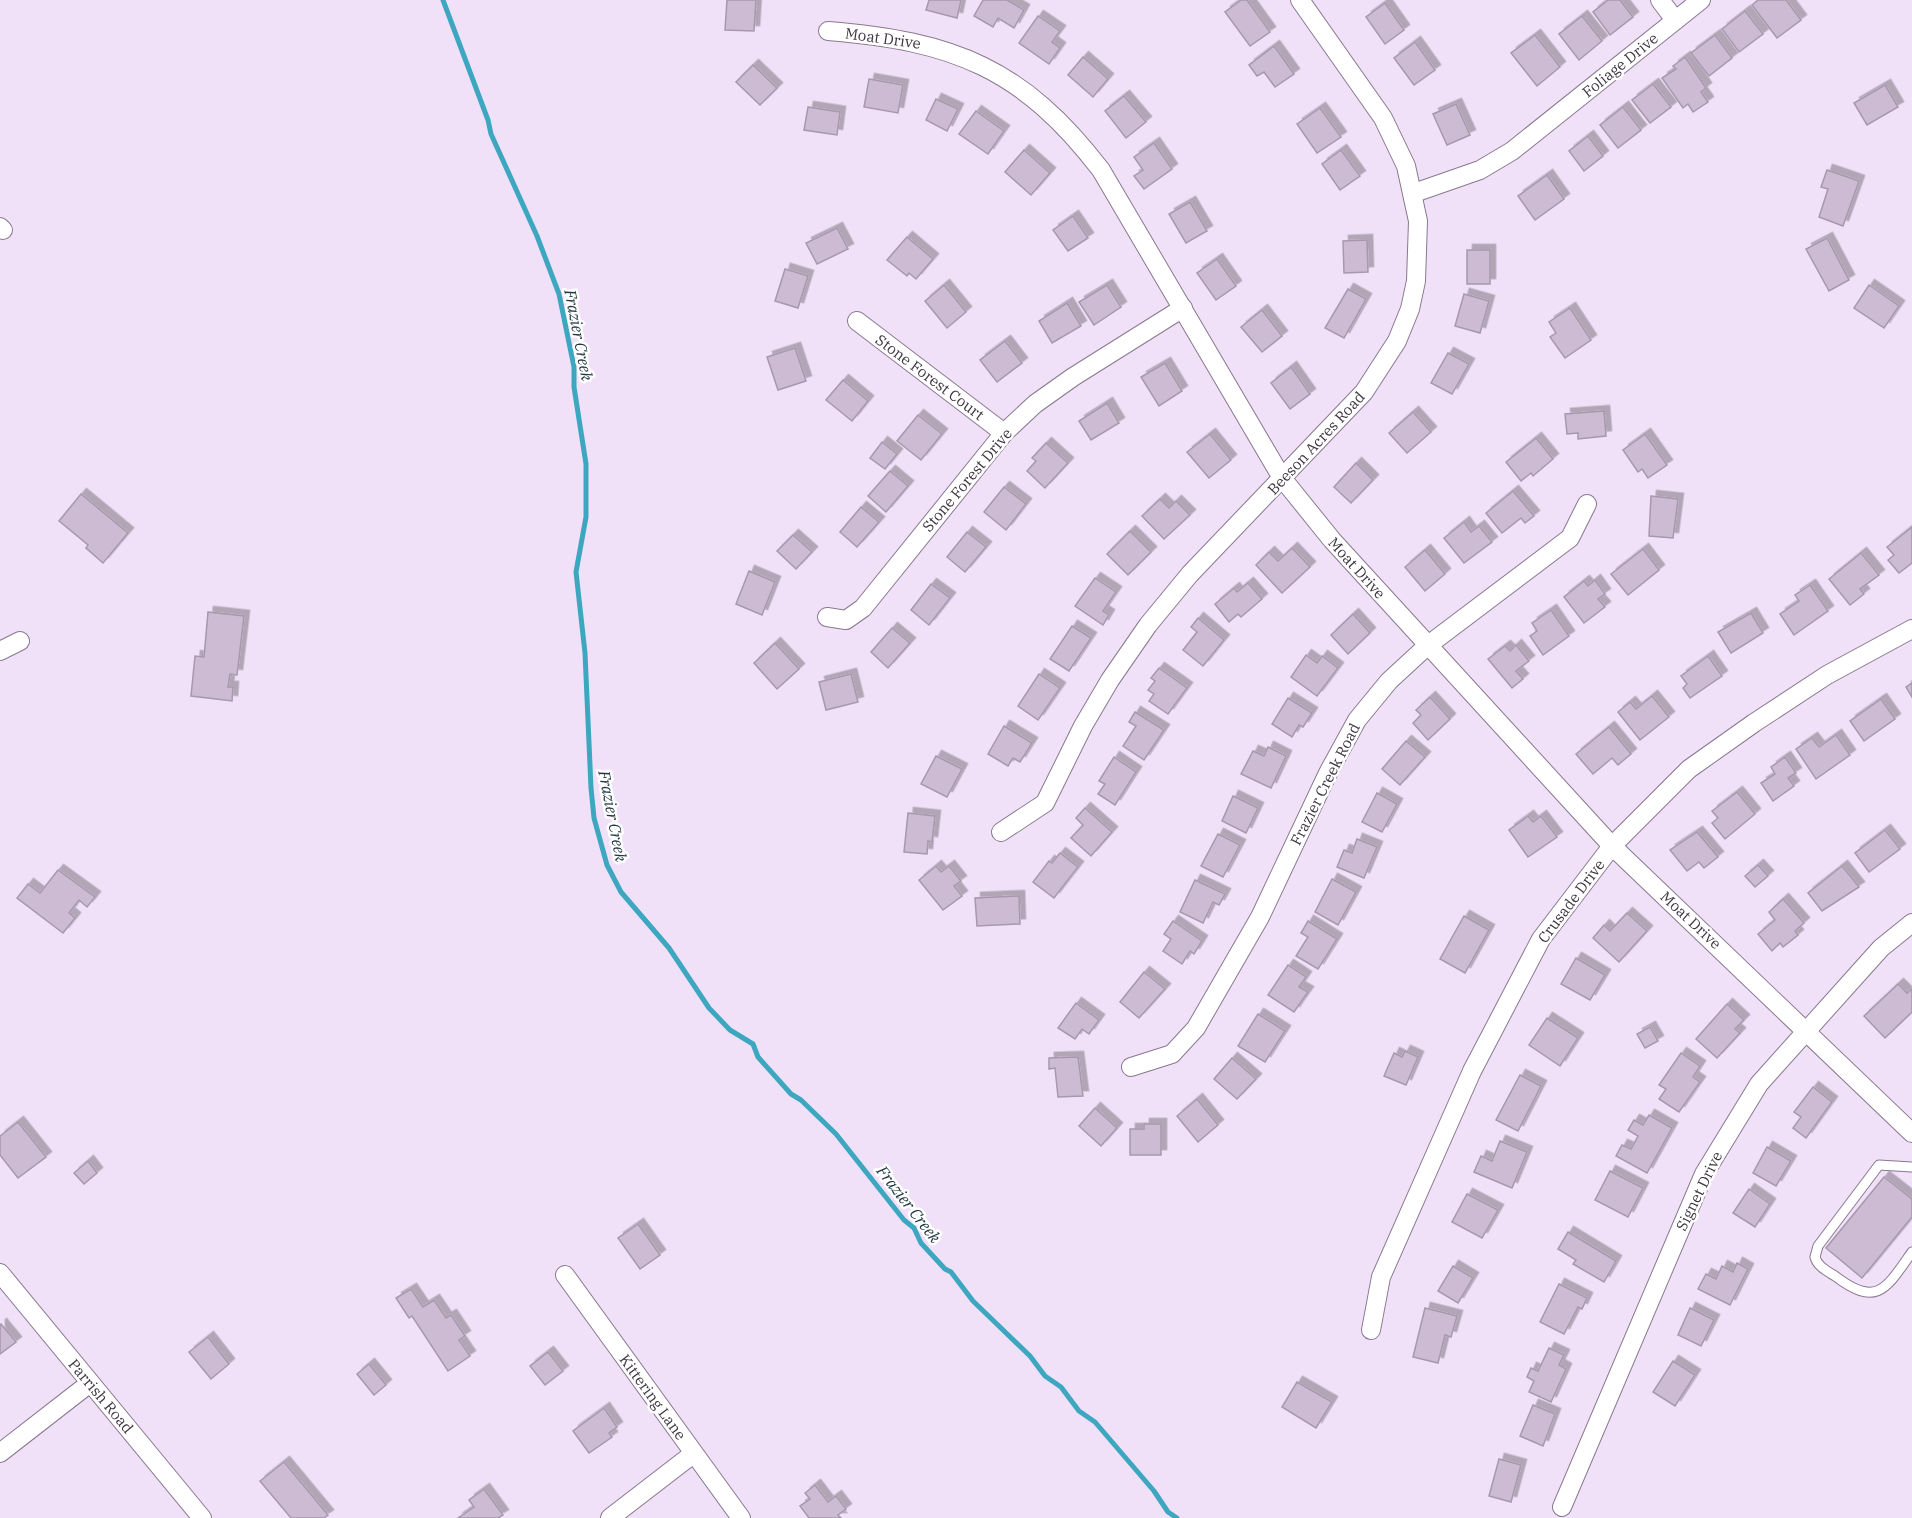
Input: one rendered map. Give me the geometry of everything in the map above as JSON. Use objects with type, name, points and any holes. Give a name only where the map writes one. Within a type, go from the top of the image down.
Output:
[{"type":"street","name":"Beeson Acres Road","points":[[1001,832],[1045,803],[1083,726],[1110,680],[1148,625],[1190,574],[1364,392],[1397,341],[1410,309],[1416,281],[1418,242],[1414,194],[1406,166],[1383,118],[1300,0]]},
{"type":"street","points":[[1660,0],[1675,20]]},
{"type":"street","name":"Foliage Drive","points":[[1414,194],[1480,170],[1512,151],[1701,0]]},
{"type":"street","name":"Moat Drive","points":[[828,31],[887,36],[924,43],[969,59],[1026,92],[1078,140],[1101,170],[1183,308],[1235,402],[1282,478],[1332,540],[1426,646],[1612,846],[1808,1031],[1912,1133]]},
{"type":"street","name":"Stone Forest Drive","points":[[827,617],[846,620],[863,609],[1004,433],[1035,404],[1073,377],[1183,308]]},
{"type":"street","name":"Stone Forest Court","points":[[857,321],[1004,433]]},
{"type":"street","name":"Frazier Creek Road","points":[[1131,1066],[1173,1054],[1196,1028],[1260,916],[1328,773],[1357,720],[1389,681],[1426,646],[1570,538],[1587,504]]},
{"type":"street","name":"Crusade Drive","points":[[1371,1330],[1381,1277],[1472,1071],[1541,939],[1612,846],[1689,769],[1827,675],[1912,629]]},
{"type":"street","points":[[0,651],[20,641]]},
{"type":"street","name":"Signet Drive","points":[[1562,1507],[1704,1174],[1759,1084],[1881,948],[1912,923]]},
{"type":"street","name":"Parrish Road","points":[[0,1273],[202,1518]]},
{"type":"street","name":"Kittering Lane","points":[[565,1275],[741,1518]]},
{"type":"street","points":[[0,1453],[90,1383]]},
{"type":"street","points":[[610,1518],[693,1454]]},
{"type":"lane","points":[[1912,1167],[1879,1165],[1818,1246],[1815,1257],[1819,1265],[1855,1291],[1863,1293],[1877,1290],[1890,1283],[1912,1252]]},
{"type":"building","points":[[727,0],[756,0],[754,31],[725,30]]},
{"type":"building","points":[[929,0],[961,0],[957,18],[926,10]]},
{"type":"building","points":[[983,0],[1007,0],[1024,10],[1014,28],[998,18],[993,27],[974,16]]},
{"type":"building","points":[[1241,0],[1247,0],[1270,32],[1250,46],[1225,12]]},
{"type":"building","points":[[1608,0],[1620,0],[1633,17],[1610,35],[1593,12]]},
{"type":"building","points":[[1758,0],[1786,0],[1801,20],[1777,38],[1752,5]]},
{"type":"building","points":[[1385,3],[1404,30],[1385,44],[1366,17]]},
{"type":"building","points":[[1745,11],[1763,34],[1739,52],[1722,29]]},
{"type":"building","points":[[1038,16],[1060,31],[1052,42],[1060,48],[1049,64],[1019,43]]},
{"type":"building","points":[[1582,16],[1602,41],[1579,60],[1559,34]]},
{"type":"building","points":[[1535,35],[1560,67],[1537,86],[1511,53]]},
{"type":"building","points":[[1715,35],[1732,58],[1709,76],[1691,53]]},
{"type":"building","points":[[1415,42],[1435,70],[1414,85],[1394,58]]},
{"type":"building","points":[[1274,46],[1294,74],[1275,87],[1264,72],[1257,76],[1249,65]]},
{"type":"building","points":[[1083,57],[1108,79],[1093,97],[1068,75]]},
{"type":"building","points":[[1685,57],[1706,88],[1701,92],[1708,102],[1693,112],[1688,104],[1683,108],[1662,78],[1676,69],[1673,66]]},
{"type":"building","points":[[753,65],[777,88],[760,105],[736,82]]},
{"type":"building","points":[[869,79],[903,85],[898,113],[864,107]]},
{"type":"building","points":[[1653,84],[1671,107],[1650,123],[1632,100]]},
{"type":"building","points":[[1885,85],[1898,107],[1867,125],[1854,103]]},
{"type":"building","points":[[1124,96],[1146,122],[1126,138],[1105,111]]},
{"type":"building","points":[[936,99],[958,109],[947,131],[926,120]]},
{"type":"building","points":[[1456,104],[1470,135],[1447,145],[1433,114]]},
{"type":"building","points":[[808,107],[840,112],[837,135],[804,130]]},
{"type":"building","points":[[1623,107],[1641,130],[1618,148],[1600,125]]},
{"type":"building","points":[[1320,108],[1341,137],[1317,153],[1297,124]]},
{"type":"building","points":[[976,111],[1004,131],[988,154],[959,134]]},
{"type":"building","points":[[1588,136],[1603,156],[1584,171],[1569,151]]},
{"type":"building","points":[[1154,143],[1172,169],[1144,189],[1134,176],[1143,170],[1134,157]]},
{"type":"building","points":[[1024,150],[1050,173],[1031,195],[1005,172]]},
{"type":"building","points":[[1341,150],[1360,176],[1340,190],[1322,164]]},
{"type":"building","points":[[1827,170],[1859,181],[1843,226],[1819,217],[1828,189],[1821,187]]},
{"type":"building","points":[[1547,175],[1564,199],[1535,220],[1518,196]]},
{"type":"building","points":[[1190,202],[1207,231],[1186,243],[1169,214]]},
{"type":"building","points":[[1073,216],[1088,238],[1068,251],[1053,230]]},
{"type":"building","points":[[837,228],[848,249],[817,264],[806,243]]},
{"type":"building","points":[[907,237],[933,259],[916,279],[909,273],[907,276],[887,260]]},
{"type":"building","points":[[1827,238],[1849,280],[1829,291],[1806,249]]},
{"type":"building","points":[[1367,240],[1368,272],[1344,273],[1343,241]]},
{"type":"building","points":[[1467,250],[1490,250],[1490,284],[1467,284]]},
{"type":"building","points":[[1217,259],[1236,286],[1216,300],[1197,273]]},
{"type":"building","points":[[785,269],[808,276],[798,308],[775,301]]},
{"type":"building","points":[[944,285],[966,312],[947,328],[925,301]]},
{"type":"building","points":[[1107,285],[1121,307],[1094,325],[1079,302]]},
{"type":"building","points":[[1869,285],[1899,306],[1884,328],[1854,308]]},
{"type":"building","points":[[1348,289],[1366,299],[1344,338],[1325,328]]},
{"type":"building","points":[[1464,294],[1489,301],[1480,333],[1455,326]]},
{"type":"building","points":[[1067,303],[1081,326],[1052,343],[1039,321]]},
{"type":"building","points":[[1570,308],[1591,340],[1565,358],[1550,337],[1556,333],[1549,322]]},
{"type":"building","points":[[1262,310],[1282,336],[1262,352],[1241,327]]},
{"type":"building","points":[[1005,341],[1022,363],[997,382],[980,360]]},
{"type":"building","points":[[795,348],[806,381],[778,390],[767,357]]},
{"type":"building","points":[[1448,353],[1469,364],[1452,394],[1431,383]]},
{"type":"building","points":[[1165,363],[1182,391],[1159,406],[1141,377]]},
{"type":"building","points":[[1291,367],[1310,394],[1290,409],[1271,383]]},
{"type":"building","points":[[843,380],[868,401],[852,421],[826,400]]},
{"type":"building","points":[[1107,403],[1119,423],[1091,440],[1079,421]]},
{"type":"building","points":[[1604,411],[1606,436],[1578,439],[1578,433],[1567,434],[1565,414]]},
{"type":"building","points":[[1413,412],[1431,432],[1407,453],[1389,433]]},
{"type":"building","points":[[918,415],[942,434],[921,460],[897,441]]},
{"type":"building","points":[[1210,434],[1231,460],[1209,478],[1187,452]]},
{"type":"building","points":[[1645,434],[1667,465],[1648,478],[1642,469],[1638,472],[1623,450]]},
{"type":"building","points":[[1536,438],[1553,459],[1533,476],[1531,473],[1521,481],[1506,462]]},
{"type":"building","points":[[882,442],[897,454],[885,469],[870,458]]},
{"type":"building","points":[[1046,443],[1068,463],[1045,488],[1027,471],[1036,461],[1032,458]]},
{"type":"building","points":[[1356,463],[1373,480],[1351,503],[1334,487]]},
{"type":"building","points":[[890,471],[908,486],[886,512],[868,496]]},
{"type":"building","points":[[1004,487],[1026,504],[1006,530],[984,512]]},
{"type":"building","points":[[1513,491],[1534,516],[1525,523],[1521,518],[1502,533],[1486,513]]},
{"type":"building","points":[[81,494],[128,533],[103,563],[86,548],[88,545],[59,521]]},
{"type":"building","points":[[1651,496],[1678,499],[1673,538],[1649,536]]},
{"type":"building","points":[[1160,499],[1169,508],[1176,501],[1190,515],[1164,539],[1142,516]]},
{"type":"building","points":[[861,507],[879,522],[857,547],[840,532]]},
{"type":"building","points":[[1464,522],[1471,532],[1479,526],[1492,542],[1464,563],[1444,538]]},
{"type":"building","points":[[1912,527],[1912,563],[1899,573],[1888,560],[1894,555],[1887,547]]},
{"type":"building","points":[[1130,531],[1151,552],[1128,575],[1107,554]]},
{"type":"building","points":[[967,532],[986,547],[965,572],[947,557]]},
{"type":"building","points":[[793,535],[812,552],[796,569],[777,551]]},
{"type":"building","points":[[1292,548],[1310,567],[1282,593],[1256,565],[1269,552],[1278,561]]},
{"type":"building","points":[[1643,549],[1659,570],[1628,595],[1611,574]]},
{"type":"building","points":[[1425,550],[1445,574],[1425,591],[1405,567]]},
{"type":"building","points":[[1861,553],[1879,575],[1860,589],[1864,594],[1850,605],[1829,579]]},
{"type":"building","points":[[749,571],[775,582],[762,615],[736,604]]},
{"type":"building","points":[[1095,578],[1116,592],[1103,611],[1109,615],[1103,625],[1075,606]]},
{"type":"building","points":[[1595,580],[1605,594],[1598,599],[1605,607],[1584,623],[1564,597],[1584,581],[1588,586]]},
{"type":"building","points":[[1248,583],[1262,599],[1241,617],[1238,614],[1229,622],[1215,604],[1234,588],[1237,592]]},
{"type":"building","points":[[931,584],[950,598],[929,625],[911,610]]},
{"type":"building","points":[[1810,585],[1828,611],[1794,635],[1780,614],[1799,601],[1795,595]]},
{"type":"building","points":[[1551,610],[1569,636],[1543,655],[1530,636],[1537,631],[1532,623]]},
{"type":"building","points":[[208,612],[244,616],[237,675],[230,674],[228,687],[233,687],[232,701],[191,696],[195,656],[204,657]]},
{"type":"building","points":[[1751,613],[1763,633],[1731,653],[1718,632]]},
{"type":"building","points":[[1353,614],[1370,633],[1348,654],[1331,635]]},
{"type":"building","points":[[1198,618],[1224,640],[1203,666],[1183,650],[1197,632],[1191,627]]},
{"type":"building","points":[[1072,626],[1091,638],[1069,671],[1050,659]]},
{"type":"building","points":[[892,628],[910,643],[888,668],[871,652]]},
{"type":"building","points":[[775,643],[799,669],[777,689],[754,663]]},
{"type":"building","points":[[1516,645],[1529,661],[1516,671],[1523,679],[1512,688],[1488,659],[1505,646],[1510,651]]},
{"type":"building","points":[[1306,655],[1317,663],[1322,656],[1338,668],[1317,696],[1291,677]]},
{"type":"building","points":[[1708,656],[1722,676],[1690,698],[1683,688],[1687,684],[1681,676]]},
{"type":"building","points":[[1159,668],[1187,688],[1168,714],[1149,701],[1154,694],[1148,690],[1155,681],[1151,678]]},
{"type":"building","points":[[851,674],[858,702],[826,710],[819,682]]},
{"type":"building","points":[[1039,674],[1060,688],[1038,720],[1018,706]]},
{"type":"building","points":[[1912,683],[1912,697],[1906,687]]},
{"type":"building","points":[[1652,696],[1669,717],[1640,740],[1618,712],[1630,702],[1636,709]]},
{"type":"building","points":[[1430,697],[1450,719],[1428,740],[1413,723],[1421,715],[1416,710]]},
{"type":"building","points":[[1288,698],[1312,713],[1303,727],[1299,725],[1292,737],[1272,724]]},
{"type":"building","points":[[1881,699],[1895,719],[1864,741],[1850,721]]},
{"type":"building","points":[[1135,712],[1164,730],[1144,760],[1123,746],[1136,726],[1129,722]]},
{"type":"building","points":[[1004,726],[1032,743],[1020,762],[1013,758],[1008,766],[988,754]]},
{"type":"building","points":[[1609,727],[1631,754],[1618,765],[1612,758],[1593,774],[1576,754]]},
{"type":"building","points":[[1836,735],[1850,755],[1816,779],[1796,749],[1812,738],[1819,747]]},
{"type":"building","points":[[1406,741],[1425,757],[1400,785],[1382,769]]},
{"type":"building","points":[[1268,747],[1286,756],[1271,788],[1241,774],[1253,751],[1264,756]]},
{"type":"building","points":[[936,756],[962,769],[947,797],[921,784]]},
{"type":"building","points":[[1114,757],[1136,772],[1115,805],[1098,794],[1105,784],[1099,781]]},
{"type":"building","points":[[1785,757],[1796,773],[1788,778],[1794,786],[1773,801],[1761,783],[1775,774],[1771,767]]},
{"type":"building","points":[[1737,792],[1755,814],[1725,839],[1712,823],[1718,818],[1712,811]]},
{"type":"building","points":[[1377,793],[1397,804],[1382,832],[1362,822]]},
{"type":"building","points":[[1233,796],[1258,808],[1246,833],[1222,821]]},
{"type":"building","points":[[1085,808],[1112,832],[1091,856],[1071,838],[1083,825],[1076,818]]},
{"type":"building","points":[[908,813],[935,816],[932,842],[928,841],[927,854],[904,852]]},
{"type":"building","points":[[1528,816],[1533,822],[1541,816],[1557,837],[1528,857],[1509,830]]},
{"type":"building","points":[[1885,830],[1900,849],[1869,872],[1855,853]]},
{"type":"building","points":[[1697,832],[1718,857],[1704,868],[1699,862],[1687,871],[1670,850]]},
{"type":"building","points":[[1218,834],[1240,845],[1223,877],[1201,866]]},
{"type":"building","points":[[1357,839],[1377,847],[1364,878],[1337,867],[1344,850],[1352,853]]},
{"type":"building","points":[[1060,853],[1078,867],[1054,898],[1033,882],[1049,861],[1052,863]]},
{"type":"building","points":[[1758,865],[1768,876],[1755,887],[1745,876]]},
{"type":"building","points":[[936,866],[941,872],[949,866],[961,881],[954,886],[962,896],[943,910],[919,880]]},
{"type":"building","points":[[1842,866],[1859,887],[1822,911],[1808,893]]},
{"type":"building","points":[[58,870],[95,897],[87,907],[79,900],[69,913],[75,918],[63,933],[17,898],[28,884],[40,893]]},
{"type":"building","points":[[1332,879],[1356,892],[1338,925],[1315,912]]},
{"type":"building","points":[[1195,880],[1225,894],[1219,905],[1213,902],[1203,923],[1180,912]]},
{"type":"building","points":[[1019,896],[1020,924],[977,926],[975,898]]},
{"type":"building","points":[[1783,899],[1804,923],[1795,931],[1798,935],[1783,947],[1780,943],[1772,951],[1758,934],[1775,920],[1769,912]]},
{"type":"building","points":[[1627,913],[1647,931],[1619,962],[1593,938],[1604,925],[1610,931]]},
{"type":"building","points":[[1464,916],[1489,930],[1465,973],[1440,959]]},
{"type":"building","points":[[1173,921],[1202,941],[1194,954],[1190,951],[1182,964],[1163,951],[1171,939],[1164,934]]},
{"type":"building","points":[[1308,921],[1337,939],[1318,969],[1296,956],[1308,937],[1301,933]]},
{"type":"building","points":[[1576,958],[1605,975],[1590,1000],[1561,984]]},
{"type":"building","points":[[1288,965],[1306,977],[1299,987],[1308,992],[1294,1012],[1268,995]]},
{"type":"building","points":[[1144,972],[1165,989],[1139,1018],[1120,1002]]},
{"type":"building","points":[[1898,984],[1907,993],[1912,989],[1912,1012],[1885,1038],[1864,1016]]},
{"type":"building","points":[[1076,1003],[1099,1020],[1089,1034],[1082,1029],[1075,1039],[1058,1028]]},
{"type":"building","points":[[1727,1004],[1744,1020],[1735,1029],[1740,1033],[1717,1058],[1696,1039]]},
{"type":"building","points":[[1258,1014],[1285,1031],[1265,1062],[1238,1046]]},
{"type":"building","points":[[1547,1018],[1578,1038],[1560,1066],[1529,1045]]},
{"type":"building","points":[[1650,1027],[1658,1041],[1645,1048],[1637,1034]]},
{"type":"building","points":[[1405,1051],[1418,1057],[1406,1085],[1384,1076],[1394,1053],[1402,1057]]},
{"type":"building","points":[[1681,1053],[1700,1066],[1693,1077],[1700,1082],[1679,1112],[1659,1099],[1666,1089],[1659,1085]]},
{"type":"building","points":[[1078,1057],[1083,1096],[1058,1097],[1055,1068],[1049,1069],[1049,1058]]},
{"type":"building","points":[[1232,1058],[1256,1079],[1237,1099],[1214,1079]]},
{"type":"building","points":[[1520,1075],[1541,1086],[1518,1131],[1496,1120]]},
{"type":"building","points":[[1813,1087],[1832,1102],[1806,1138],[1793,1128],[1801,1117],[1794,1112]]},
{"type":"building","points":[[1197,1099],[1218,1125],[1198,1142],[1177,1116]]},
{"type":"building","points":[[1095,1108],[1117,1128],[1101,1146],[1079,1126]]},
{"type":"building","points":[[1649,1115],[1672,1128],[1647,1173],[1616,1156],[1622,1145],[1631,1149],[1638,1136],[1628,1130],[1634,1120],[1643,1125]]},
{"type":"building","points":[[18,1122],[46,1157],[18,1178],[0,1155],[0,1136]]},
{"type":"building","points":[[1144,1124],[1161,1124],[1161,1155],[1130,1155],[1130,1129],[1144,1129]]},
{"type":"building","points":[[1500,1141],[1527,1152],[1512,1188],[1474,1172],[1481,1156],[1492,1161]]},
{"type":"building","points":[[1767,1147],[1791,1161],[1776,1186],[1753,1173]]},
{"type":"building","points":[[88,1161],[97,1173],[84,1184],[74,1173]]},
{"type":"building","points":[[1610,1171],[1643,1188],[1628,1217],[1595,1200]]},
{"type":"building","points":[[1884,1177],[1912,1199],[1912,1217],[1862,1278],[1826,1248]]},
{"type":"building","points":[[1749,1189],[1770,1204],[1755,1227],[1733,1213]]},
{"type":"building","points":[[1467,1194],[1498,1210],[1482,1238],[1452,1222]]},
{"type":"building","points":[[638,1224],[660,1255],[640,1269],[618,1238]]},
{"type":"building","points":[[1568,1232],[1616,1261],[1604,1282],[1573,1264],[1576,1260],[1558,1249]]},
{"type":"building","points":[[1737,1263],[1748,1269],[1730,1305],[1698,1289],[1706,1274],[1716,1279],[1722,1266],[1733,1272]]},
{"type":"building","points":[[1453,1266],[1473,1278],[1458,1303],[1438,1291]]},
{"type":"building","points":[[1559,1284],[1587,1298],[1582,1309],[1578,1307],[1564,1334],[1540,1322]]},
{"type":"building","points":[[411,1289],[423,1307],[434,1300],[446,1318],[451,1315],[465,1336],[459,1340],[470,1356],[448,1371],[412,1316],[409,1318],[396,1298]]},
{"type":"building","points":[[1425,1308],[1457,1316],[1451,1337],[1445,1335],[1438,1363],[1413,1357]]},
{"type":"building","points":[[1690,1308],[1714,1320],[1701,1346],[1678,1335]]},
{"type":"building","points":[[0,1325],[16,1342],[0,1354]]},
{"type":"building","points":[[208,1337],[229,1364],[211,1379],[189,1352]]},
{"type":"building","points":[[1549,1348],[1564,1355],[1559,1365],[1566,1369],[1551,1402],[1529,1392],[1534,1381],[1527,1377],[1531,1368],[1538,1371]]},
{"type":"building","points":[[548,1352],[563,1371],[545,1385],[530,1366]]},
{"type":"building","points":[[1673,1361],[1695,1375],[1675,1406],[1653,1392]]},
{"type":"building","points":[[369,1364],[386,1385],[374,1395],[357,1374]]},
{"type":"building","points":[[1297,1382],[1332,1402],[1316,1428],[1282,1407]]},
{"type":"building","points":[[1533,1405],[1555,1414],[1543,1446],[1520,1436]]},
{"type":"building","points":[[604,1408],[617,1427],[609,1433],[612,1437],[589,1453],[573,1431]]},
{"type":"building","points":[[1499,1459],[1521,1465],[1511,1502],[1489,1496]]},
{"type":"building","points":[[284,1462],[328,1515],[324,1518],[291,1518],[260,1481]]},
{"type":"building","points":[[815,1485],[828,1502],[836,1496],[846,1509],[838,1515],[841,1518],[809,1518],[800,1506],[810,1499],[805,1493]]},
{"type":"building","points":[[484,1489],[503,1515],[498,1518],[458,1518],[474,1507],[469,1500]]},
{"type":"waterway","name":"Frazier Creek","points":[[443,0],[488,120],[491,134],[537,236],[559,294],[574,367],[574,387],[586,464],[586,517],[576,572],[585,653],[594,818],[607,865],[621,892],[669,948],[709,1008],[730,1030],[753,1044],[758,1057],[791,1094],[801,1100],[836,1134],[904,1220],[914,1228],[921,1243],[945,1269],[951,1272],[973,1301],[1030,1356],[1045,1376],[1061,1387],[1079,1411],[1095,1422],[1154,1491],[1168,1512],[1177,1518]]}]
